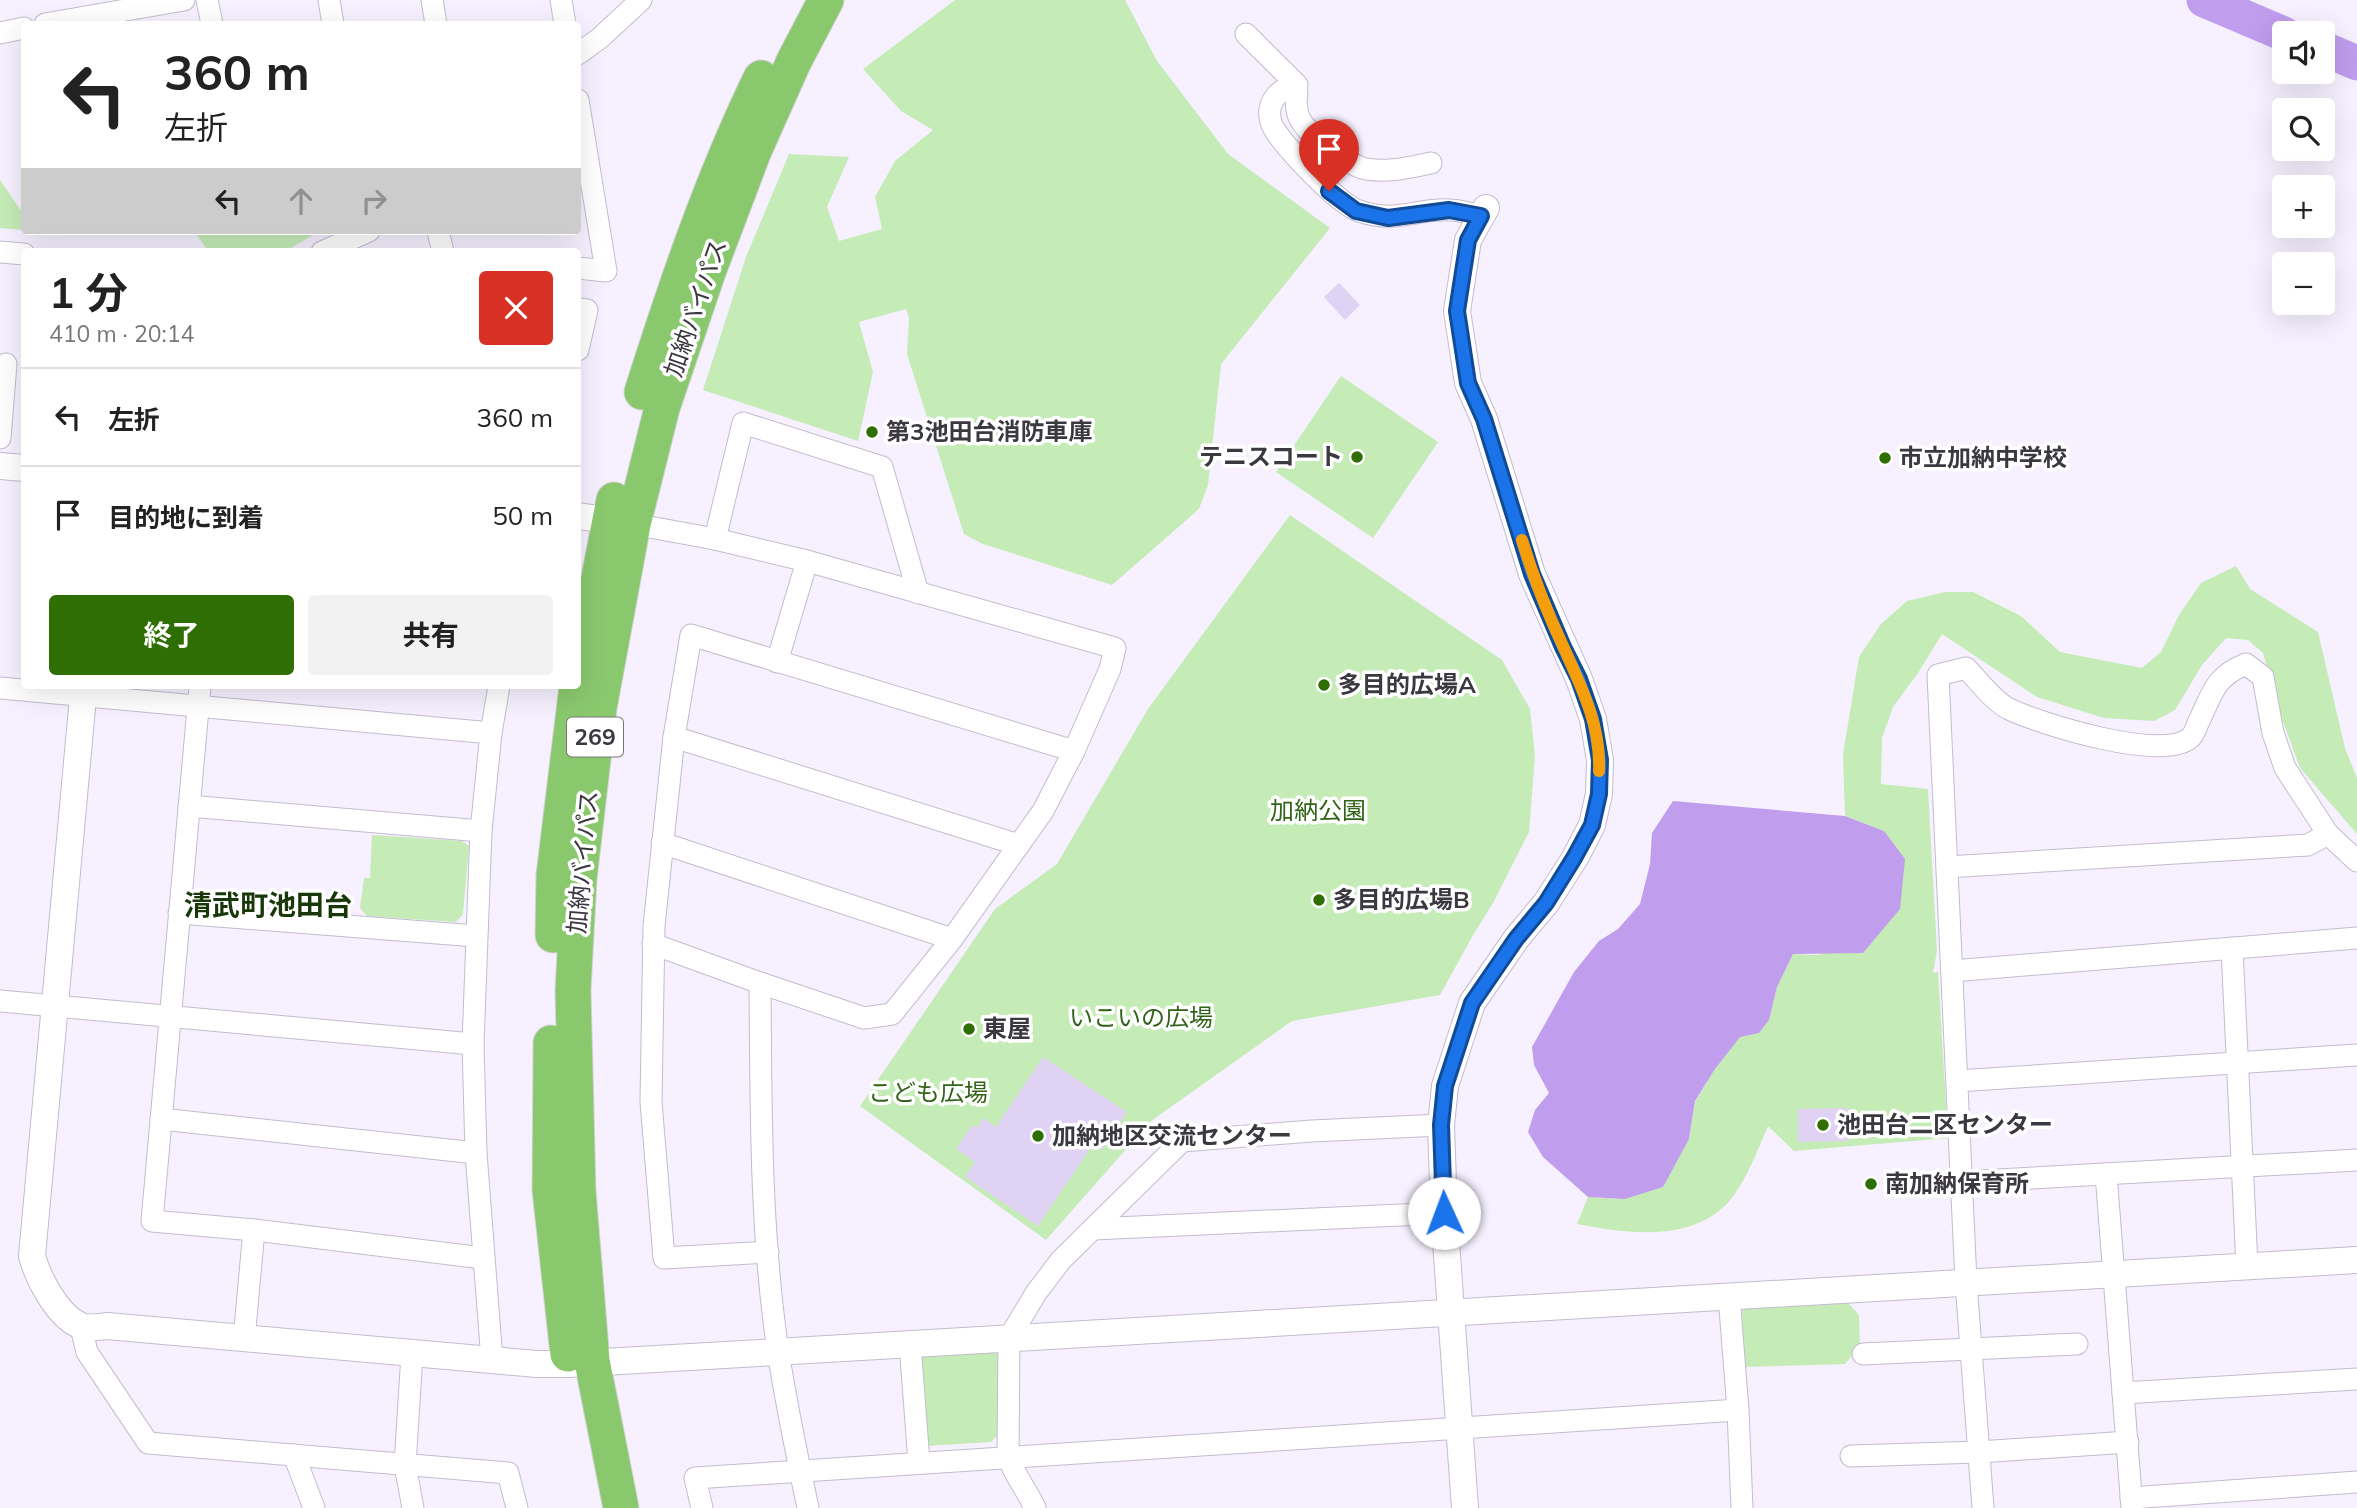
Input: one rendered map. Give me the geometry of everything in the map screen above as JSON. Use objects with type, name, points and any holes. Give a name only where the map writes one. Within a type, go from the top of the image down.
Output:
[{"type":"highway","name":"加納バイパス","points":[[581,668],[606,521],[638,404],[685,259],[738,125],[800,0]]},
{"type":"highway","name":"加納バイパス","points":[[621,1508],[580,1362],[573,990],[579,879],[599,708],[606,521],[662,408],[712,260],[753,153],[794,61],[826,0]]},
{"type":"highway","name":"加納バイパス","points":[[578,689],[554,875],[550,1190],[580,1362],[599,1508]]},
{"type":"street","points":[[62,21],[184,0]]},
{"type":"street","points":[[207,0],[211,21]]},
{"type":"street","points":[[329,0],[332,21]]},
{"type":"street","points":[[432,0],[436,21]]},
{"type":"street","points":[[561,0],[564,21]]},
{"type":"street","points":[[581,52],[641,0]]},
{"type":"street","points":[[0,33],[21,29]]},
{"type":"street","points":[[1246,34],[1297,85],[1297,114],[1303,126],[1354,166],[1369,170],[1431,163]]},
{"type":"street","points":[[1297,95],[1285,89],[1277,93],[1270,103],[1272,124],[1298,158],[1329,191],[1356,211],[1388,218],[1449,210],[1484,212],[1468,240],[1457,311],[1468,383],[1488,430],[1532,574],[1579,679],[1593,719],[1600,760],[1599,794],[1592,825],[1546,903],[1516,939],[1472,1003],[1445,1086],[1441,1125],[1444,1213],[1465,1508]]},
{"type":"street","points":[[581,118],[606,271],[581,268]]},
{"type":"street","points":[[331,248],[360,235]]},
{"type":"street","points":[[0,252],[21,254]]},
{"type":"street","points":[[581,309],[587,310],[581,336]]},
{"type":"street","points":[[0,438],[10,364]]},
{"type":"street","points":[[715,539],[743,424],[882,467],[918,593]]},
{"type":"street","points":[[0,466],[21,468]]},
{"type":"street","points":[[606,521],[715,539],[807,561],[1115,648],[1110,669],[1044,811],[952,939],[892,1014],[864,1018],[653,944]]},
{"type":"street","points":[[777,662],[807,561]]},
{"type":"street","points":[[768,1252],[664,1258],[651,1102],[653,944],[674,737],[691,635],[1074,751]]},
{"type":"street","points":[[1983,1508],[1966,1282],[1938,675],[1966,668],[2007,708],[2081,734],[2151,747],[2176,744],[2191,737],[2216,684],[2226,673],[2246,664],[2263,677],[2273,733],[2285,768],[2328,834],[2357,861]]},
{"type":"street","points":[[0,688],[21,689]]},
{"type":"street","points":[[28,689],[199,696],[491,733]]},
{"type":"street","points":[[492,1360],[476,1153],[473,1044],[481,831],[498,689]]},
{"type":"street","points":[[83,691],[32,1256],[37,1274],[64,1316],[81,1327],[107,1326],[537,1364],[2357,1260]]},
{"type":"street","points":[[199,696],[152,1221],[254,1230],[483,1258]]},
{"type":"street","points":[[674,737],[1019,845]]},
{"type":"street","points":[[189,806],[481,831]]},
{"type":"street","points":[[1947,867],[2308,845],[2328,834]]},
{"type":"street","points":[[662,843],[952,939]]},
{"type":"street","points":[[179,913],[476,936]]},
{"type":"street","points":[[1952,971],[2357,938]]},
{"type":"street","points":[[2232,948],[2247,1266]]},
{"type":"street","points":[[760,983],[761,1091],[768,1252],[778,1351],[808,1508]]},
{"type":"street","points":[[0,1001],[473,1044]]},
{"type":"street","points":[[1957,1081],[2357,1055]]},
{"type":"street","points":[[161,1119],[476,1153]]},
{"type":"street","points":[[1035,1508],[1012,1469],[1009,1456],[1009,1338],[1061,1260],[1182,1141],[1312,1130],[1441,1125]]},
{"type":"street","points":[[1961,1182],[2357,1160]]},
{"type":"street","points":[[2106,1174],[2132,1503],[2357,1482]]},
{"type":"street","points":[[1094,1229],[1444,1213]]},
{"type":"street","points":[[244,1339],[254,1230]]},
{"type":"street","points":[[1729,1296],[1742,1508]]},
{"type":"street","points":[[81,1327],[86,1352],[148,1443],[508,1474],[517,1508]]},
{"type":"street","points":[[910,1344],[919,1462]]},
{"type":"street","points":[[1863,1354],[2077,1344]]},
{"type":"street","points":[[412,1354],[405,1465],[413,1508]]},
{"type":"street","points":[[2123,1393],[2357,1379]]},
{"type":"street","points":[[702,1508],[695,1478],[800,1469],[1738,1410]]},
{"type":"street","points":[[1851,1456],[1979,1452],[2128,1442]]},
{"type":"street","points":[[294,1455],[314,1508]]},
{"type":"green space","points":[[955,0],[1125,0],[1157,61],[1228,154],[1330,228],[1221,364],[1208,485],[1199,509],[1112,585],[983,544],[964,534],[907,354],[909,318],[906,309],[859,322],[873,372],[858,441],[703,390],[746,257],[789,154],[849,157],[827,207],[839,241],[882,229],[875,197],[895,161],[933,130],[901,111],[863,69]]},
{"type":"green space","points":[[0,180],[21,211],[21,230],[0,228]]},
{"type":"green space","points":[[197,235],[313,235],[291,248],[206,248]]},
{"type":"green space","name":"テニスコート","points":[[1341,376],[1438,442],[1373,538],[1276,472]]},
{"type":"green space","name":"加納公園","points":[[1290,515],[1502,660],[1530,709],[1535,755],[1529,832],[1494,901],[1440,995],[1292,1021],[1151,1121],[1046,1240],[860,1106],[995,909],[1057,864],[1148,709]]},
{"type":"green space","points":[[2236,566],[2250,589],[2318,632],[2345,748],[2357,778],[2357,834],[2300,768],[2280,713],[2263,653],[2248,640],[2226,638],[2202,665],[2175,710],[2154,721],[2104,718],[2037,697],[1942,634],[1893,707],[1882,738],[1881,784],[1928,789],[1937,951],[1933,973],[1938,972],[1948,1138],[1794,1151],[1768,1126],[1749,1170],[1734,1195],[1719,1211],[1702,1222],[1662,1232],[1618,1231],[1577,1224],[1588,1197],[1625,1199],[1689,1139],[1695,1102],[1715,1069],[1740,1036],[1759,1033],[1769,1020],[1777,987],[1793,954],[1820,955],[1884,831],[1845,816],[1843,754],[1859,657],[1881,624],[1907,601],[1945,592],[1973,592],[2021,616],[2060,652],[2142,668],[2161,652],[2179,615],[2201,583]]},
{"type":"green space","points":[[372,835],[462,841],[469,846],[463,914],[456,922],[367,916],[360,908],[364,878],[370,878]]},
{"type":"green space","points":[[1848,1303],[1859,1315],[1860,1346],[1845,1364],[1744,1367],[1742,1311],[1747,1304]]},
{"type":"green space","points":[[991,1348],[1000,1357],[997,1436],[991,1442],[926,1446],[921,1354]]},
{"type":"shaded area","points":[[1673,801],[1845,816],[1884,831],[1905,859],[1900,909],[1863,953],[1793,954],[1777,987],[1769,1020],[1759,1033],[1740,1037],[1695,1101],[1689,1139],[1663,1187],[1625,1199],[1588,1197],[1543,1157],[1528,1132],[1535,1110],[1549,1093],[1534,1065],[1532,1047],[1574,972],[1599,941],[1618,929],[1640,904],[1650,864],[1652,833]]},
{"type":"building","points":[[1339,283],[1360,305],[1345,320],[1324,297]]},
{"type":"building","name":"加納地区交流センター","points":[[1043,1057],[1127,1112],[1102,1150],[1093,1144],[1038,1226],[965,1177],[975,1162],[956,1149],[972,1125],[977,1128],[983,1118],[996,1127]]},
{"type":"building","name":"池田台二区センター","points":[[1848,1108],[1848,1141],[1798,1142],[1798,1109]]},
{"type":"waterway","points":[[2204,0],[2272,29]]},
{"type":"waterway","points":[[2335,54],[2357,63]]},
{"type":"slow traffic","points":[[1522,540],[1532,574],[1579,679],[1593,719],[1600,760],[1599,771]]},
{"type":"place","name":"第3池田台消防車庫","points":[[872,432]]},
{"type":"place","name":"テニスコート","points":[[1357,457]]},
{"type":"place","name":"市立加納中学校","points":[[1885,458]]},
{"type":"place","name":"多目的広場A","points":[[1324,685]]},
{"type":"place","name":"多目的広場B","points":[[1319,900]]},
{"type":"place","name":"東屋","points":[[969,1029]]},
{"type":"place","name":"池田台二区センター","points":[[1823,1125]]},
{"type":"place","name":"加納地区交流センター","points":[[1038,1136]]},
{"type":"place","name":"南加納保育所","points":[[1871,1184]]},
{"type":"district","name":"清武町池田台","points":[[268,905]]},
{"type":"route","points":[[1329,191],[1356,211],[1388,218],[1449,210],[1481,216],[1468,240],[1457,311],[1468,383],[1484,419],[1503,475],[1532,574],[1579,679],[1593,719],[1600,760],[1599,794],[1592,825],[1546,903],[1516,939],[1472,1003],[1445,1086],[1441,1125],[1444,1213]]},
{"type":"park label","name":"いこいの広場","points":[[1141,1018]]},
{"type":"park label","name":"こども広場","points":[[928,1093]]}]
